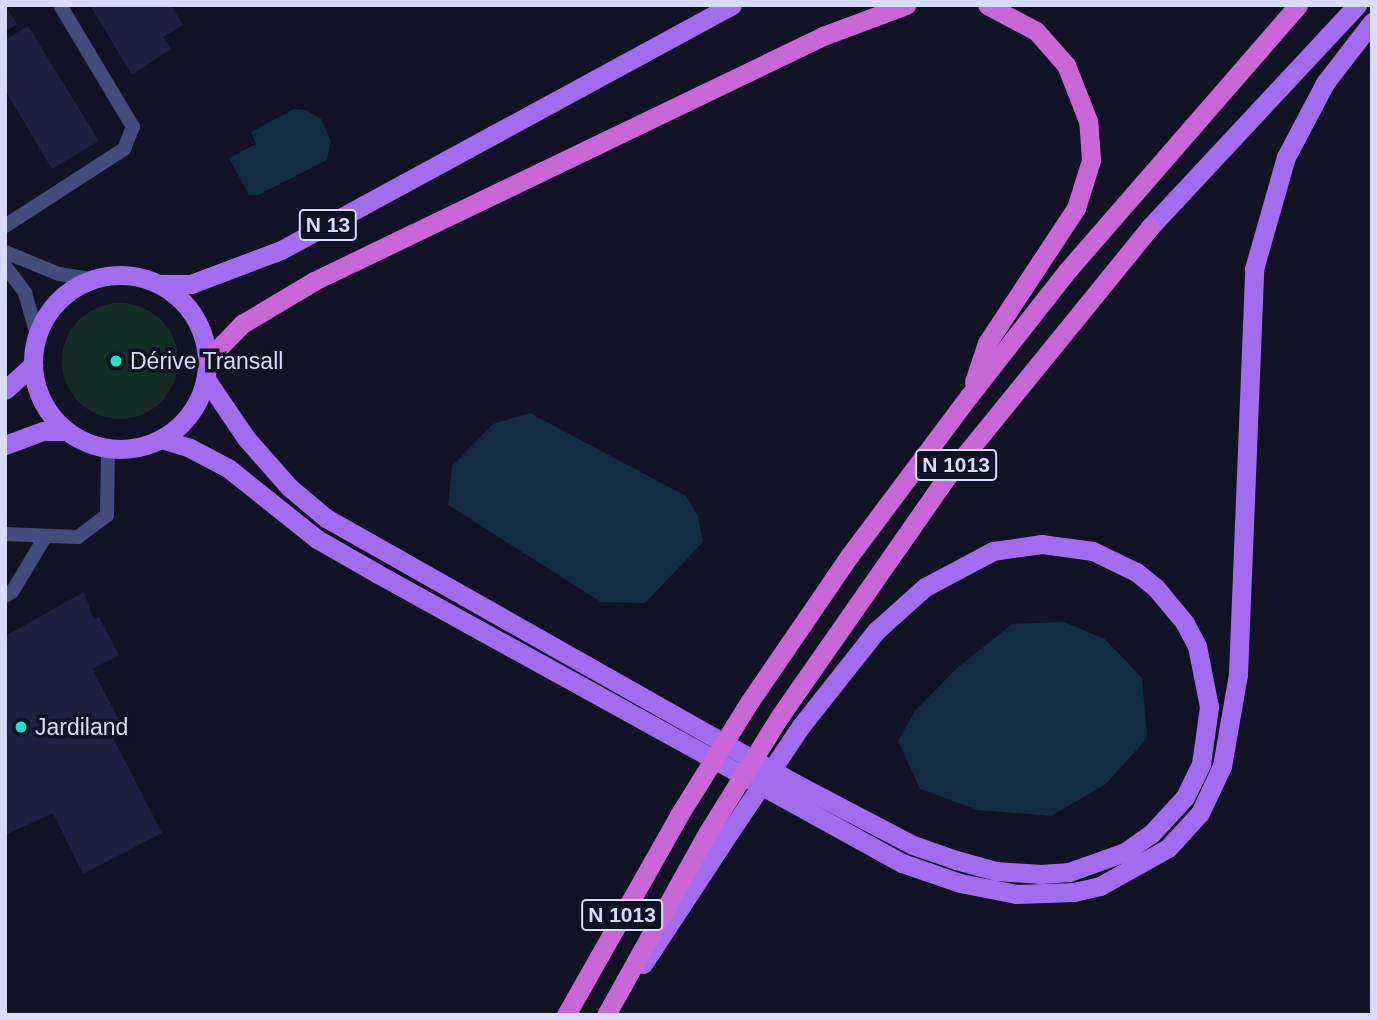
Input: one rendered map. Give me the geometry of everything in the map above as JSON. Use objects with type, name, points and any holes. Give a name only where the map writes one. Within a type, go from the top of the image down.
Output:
[{"type":"highway","points":[[207,369],[242,324],[314,281],[823,36],[906,5]]},
{"type":"highway","points":[[968,396],[987,344],[1076,208],[1091,160],[1088,121],[1066,65],[1036,31],[987,5]]},
{"type":"highway","name":"N 1013","points":[[566,1015],[679,816],[750,701],[873,523],[968,396],[1076,261],[1298,5]]},
{"type":"highway","name":"N 1013","points":[[608,1015],[716,837],[780,716],[947,477],[1150,227]]},
{"type":"main road","name":"N 13","points":[[162,284],[191,284],[281,250],[732,5]]},
{"type":"main road","name":"N 1013","points":[[1150,227],[1357,5]]},
{"type":"main road","points":[[161,439],[190,448],[228,468],[317,539],[377,574],[902,863],[961,883],[1016,894],[1064,893],[1100,886],[1168,849],[1200,813],[1223,766],[1238,674],[1254,269],[1286,157],[1325,83],[1372,22]]},
{"type":"main road","points":[[67,431],[43,402],[33,365],[37,335],[52,307],[92,279],[128,275],[162,284],[195,316],[207,369],[246,438],[289,487],[326,518],[800,786],[913,845],[996,870],[1041,874],[1069,872],[1125,852],[1151,834],[1185,797],[1201,764],[1209,707],[1197,646],[1185,623],[1156,589],[1136,572],[1094,551],[1042,544],[993,551],[925,587],[876,631],[801,726],[716,837]]},
{"type":"main road","points":[[5,390],[33,365]]},
{"type":"main road","points":[[5,445],[43,431],[67,431],[108,448],[135,448],[161,439],[182,424],[197,403],[207,369]]},
{"type":"street","points":[[5,226],[124,149],[132,127],[60,5]]},
{"type":"street","points":[[5,252],[59,274],[92,279]]},
{"type":"street","points":[[5,266],[26,293],[37,335]]},
{"type":"street","points":[[5,534],[44,539],[78,537],[107,515],[108,448]]},
{"type":"street","points":[[5,596],[12,592],[44,539]]},
{"type":"green space","points":[[120,303],[142,308],[161,320],[173,339],[178,361],[173,383],[161,402],[142,414],[120,419],[98,414],[79,402],[67,383],[62,361],[67,339],[79,320],[98,308]]},
{"type":"water","points":[[294,109],[306,110],[321,119],[331,141],[327,160],[258,195],[249,195],[229,158],[256,144],[251,132]]},
{"type":"water","points":[[530,413],[686,496],[698,516],[703,542],[645,603],[601,602],[448,505],[452,466],[493,424]]},
{"type":"water","points":[[1064,622],[1105,639],[1142,678],[1147,738],[1106,784],[1051,816],[978,810],[920,789],[898,741],[915,711],[956,669],[1012,624]]},
{"type":"building","points":[[5,5],[17,24],[5,32]]},
{"type":"building","points":[[90,5],[171,5],[183,25],[163,37],[171,49],[132,75]]},
{"type":"building","points":[[28,26],[99,141],[52,169],[5,90],[5,40]]},
{"type":"building","points":[[84,592],[94,620],[99,617],[119,655],[92,669],[123,727],[111,734],[162,833],[83,874],[53,813],[5,835],[5,632],[7,635]]},
{"type":"place","name":"Dérive Transall","points":[[116,361]]},
{"type":"place","name":"Jardiland","points":[[21,727]]}]
